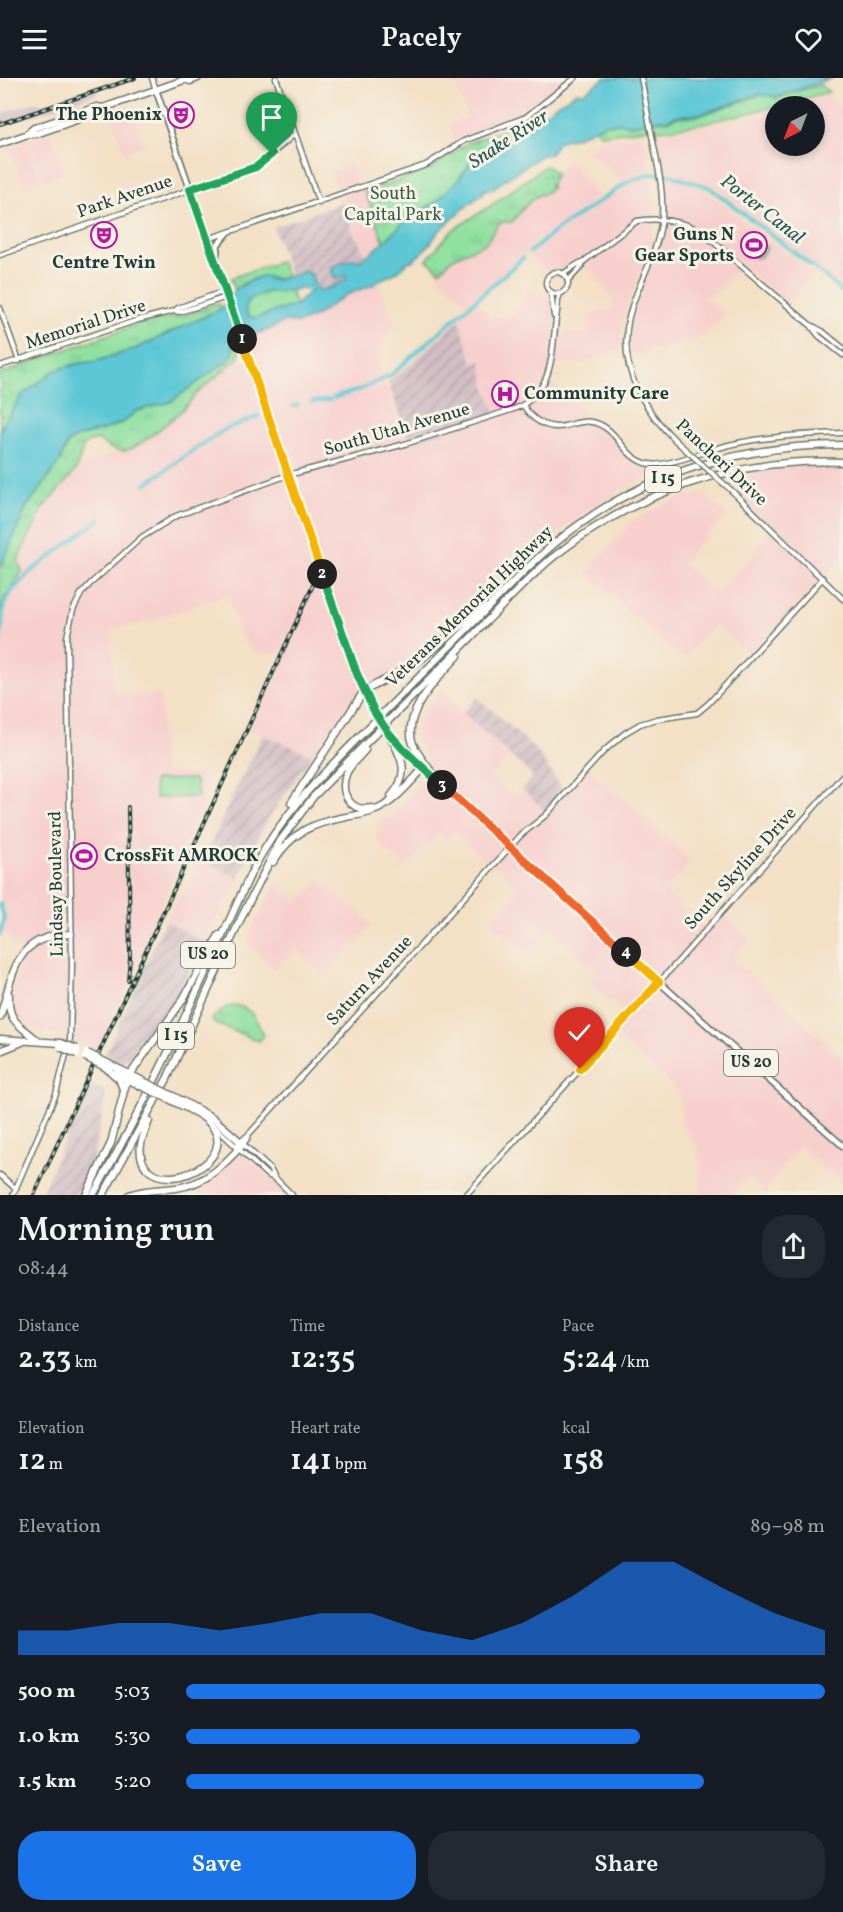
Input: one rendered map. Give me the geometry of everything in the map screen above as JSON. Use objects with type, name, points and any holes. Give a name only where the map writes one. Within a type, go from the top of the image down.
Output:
[{"type":"highway","points":[[0,144],[99,112],[103,108],[187,78],[190,81],[198,78]]},
{"type":"highway","name":"Veterans Memorial Highway","points":[[93,1195],[156,1080],[251,873],[272,835],[314,782],[511,583],[545,551],[580,523],[631,493],[670,476],[711,462],[766,450],[843,445]]},
{"type":"highway","name":"Veterans Memorial Highway","points":[[103,1195],[167,1079],[266,866],[292,823],[313,797],[505,603],[550,560],[595,527],[677,486],[752,467],[795,462],[843,462]]},
{"type":"highway","points":[[272,835],[364,691],[400,673],[425,657],[511,583]]},
{"type":"highway","points":[[447,790],[414,744],[411,730],[412,717],[436,681],[505,603]]},
{"type":"highway","points":[[375,736],[351,766],[345,780],[344,794],[347,800],[362,810],[370,809],[386,801],[393,795],[403,776],[402,758],[388,732]]},
{"type":"highway","points":[[243,914],[280,851],[297,833],[317,823],[367,814],[381,808],[392,801],[424,768]]},
{"type":"highway","name":"US 20","points":[[141,1060],[182,1001],[251,873]]},
{"type":"highway","points":[[0,1017],[16,964],[20,958],[33,943],[46,937],[71,934]]},
{"type":"highway","points":[[16,964],[8,997],[10,1012],[17,1025],[38,1041]]},
{"type":"highway","points":[[0,1039],[38,1041],[77,1051],[213,1118],[239,1145]]},
{"type":"highway","points":[[0,1051],[25,1040]]},
{"type":"highway","points":[[107,1065],[128,1068],[141,1060]]},
{"type":"highway","points":[[86,1195],[111,1143],[129,1077],[141,1060]]},
{"type":"highway","points":[[107,1065],[122,1084],[122,1102]]},
{"type":"highway","points":[[167,1079],[142,1137],[140,1151],[143,1163],[150,1173],[167,1182],[195,1179],[213,1168],[239,1145]]},
{"type":"highway","points":[[172,1098],[205,1119],[216,1134],[218,1143],[217,1152],[206,1169],[183,1182]]},
{"type":"highway","points":[[129,1195],[148,1190],[177,1188],[202,1180],[219,1168],[239,1145]]},
{"type":"main road","points":[[156,90],[364,691],[388,732],[424,768]]},
{"type":"main road","points":[[215,260],[218,245],[227,234]]},
{"type":"main road","name":"US 20","points":[[424,768],[843,1146]]},
{"type":"street","points":[[152,78],[156,90]]},
{"type":"street","points":[[276,78],[319,202]]},
{"type":"street","points":[[208,239],[426,165],[464,141],[518,121],[541,106],[575,78]]},
{"type":"street","name":"Pancheri Drive","points":[[641,78],[663,204],[656,249],[636,294],[628,322],[627,356],[635,386],[659,424],[843,599]]},
{"type":"street","name":"Park Avenue","points":[[0,255],[242,172],[259,165],[295,134]]},
{"type":"street","name":"South Utah Avenue","points":[[555,317],[551,292],[546,286],[548,277],[556,272],[562,274],[570,271],[632,224],[641,220],[662,221],[696,228],[810,324],[843,348]]},
{"type":"street","name":"South Utah Avenue","points":[[102,572],[142,537],[176,516],[288,475],[405,444],[523,405],[536,394],[548,375],[553,354],[555,317],[560,294],[565,290],[567,281],[582,266],[583,262]]},
{"type":"street","points":[[562,274],[567,281]]},
{"type":"street","name":"Memorial Drive","points":[[0,368],[138,320],[174,311],[225,291]]},
{"type":"street","points":[[551,292],[560,294]]},
{"type":"street","name":"Memorial Drive","points":[[174,311],[180,312],[228,299]]},
{"type":"street","points":[[0,308],[19,361]]},
{"type":"street","name":"South Utah Avenue","points":[[810,324],[819,336],[843,355]]},
{"type":"street","points":[[523,405],[533,418],[548,426],[561,427],[585,422],[605,426],[633,458],[650,465],[667,463],[713,449],[758,439],[843,433]]},
{"type":"street","name":"Lindsay Boulevard","points":[[13,1195],[57,1094],[67,1055],[72,1016],[68,630],[77,601],[102,572]]},
{"type":"street","name":"Saturn Avenue","points":[[239,1145],[248,1139],[249,1134],[523,834],[546,814],[615,740],[640,724],[671,716],[697,713],[708,704],[822,578]]},
{"type":"street","name":"South Skyline Drive","points":[[466,1195],[843,775]]},
{"type":"street","points":[[205,1119],[239,1145],[266,1174],[277,1180],[292,1195]]},
{"type":"street","points":[[0,1175],[16,1189]]},
{"type":"shaded area","points":[[454,78],[575,78],[526,117],[456,145],[449,125],[468,117]]},
{"type":"shaded area","points":[[100,85],[98,93],[0,127],[0,114],[36,102],[42,105]]},
{"type":"shaded area","points":[[827,95],[843,109],[843,288],[713,185],[664,171],[652,135],[765,114],[765,156],[825,156],[824,96]]},
{"type":"shaded area","points":[[130,105],[144,145],[124,152],[110,112]]},
{"type":"shaded area","points":[[50,133],[64,173],[44,180],[29,140]]},
{"type":"shaded area","points":[[643,136],[650,169],[622,183],[612,171],[583,149],[606,138]]},
{"type":"shaded area","points":[[27,141],[41,181],[24,188],[10,147]]},
{"type":"shaded area","points":[[567,158],[598,197],[537,242],[467,303],[436,275],[453,258],[477,248],[492,236],[498,224],[512,222],[525,204],[550,186]]},
{"type":"shaded area","points":[[350,165],[358,188],[365,186],[384,242],[366,257],[359,239],[355,237],[330,171]]},
{"type":"shaded area","points":[[651,177],[654,201],[653,234],[649,252],[622,324],[621,348],[584,363],[556,364],[550,380],[586,416],[585,421],[605,426],[626,451],[650,465],[654,475],[616,493],[562,530],[425,657],[347,707],[312,755],[247,729],[289,641],[316,577],[281,654],[253,652],[244,642],[227,595],[141,624],[111,629],[114,694],[160,695],[163,773],[205,774],[206,794],[134,974],[97,1051],[62,1036],[30,1028],[20,1023],[12,1011],[13,993],[17,973],[26,955],[0,929],[0,617],[3,601],[22,572],[18,559],[43,508],[76,470],[103,457],[135,447],[179,413],[195,395],[238,358],[242,360],[247,357],[244,347],[251,335],[284,322],[298,323],[314,317],[346,295],[375,284],[377,281],[395,327],[384,337],[381,344],[378,357],[379,366],[405,444],[496,414],[480,362],[473,364],[459,319],[478,302],[490,317],[511,317],[531,288],[555,301],[554,333],[587,333],[591,314],[613,308],[613,299],[584,262],[576,268],[549,273],[530,256],[549,238],[614,194]]},
{"type":"shaded area","points":[[660,180],[680,180],[701,188],[813,273],[786,304],[741,266],[720,290],[704,296],[725,315],[697,339],[627,356],[626,339],[633,304],[649,266],[662,221]]},
{"type":"shaded area","points":[[342,203],[355,237],[359,239],[366,257],[334,278],[346,276],[347,279],[319,291],[307,271],[290,276],[273,227]]},
{"type":"shaded area","points":[[459,319],[473,364],[481,361],[486,387],[496,415],[410,442],[388,382],[408,367]]},
{"type":"shaded area","points":[[801,465],[843,466],[843,557],[751,656],[715,623],[683,659],[587,573],[639,517],[681,497],[699,494],[705,496],[726,514],[682,563],[717,594],[774,530],[732,491],[753,470]]},
{"type":"shaded area","points":[[439,690],[510,756],[491,777],[514,797],[522,789],[548,813],[588,768],[692,860],[665,891],[706,928],[720,913],[750,940],[733,959],[843,1058],[843,1185],[800,1147],[777,1172],[766,1194],[747,1177],[731,1195],[699,1195],[702,1174],[699,1153],[682,1124],[678,1092],[613,1032],[627,1016],[589,982],[598,972],[551,929],[527,954],[491,921],[521,889],[495,865],[492,868],[454,832],[446,840],[438,834],[407,867],[377,841],[379,820],[389,818],[432,770],[414,735],[414,724]]},
{"type":"shaded area","points":[[477,697],[535,749],[566,793],[548,813],[522,789],[533,776],[463,713]]},
{"type":"shaded area","points":[[263,735],[312,755],[267,820],[238,878],[203,861]]},
{"type":"shaded area","points":[[203,861],[238,878],[205,942],[165,921]]},
{"type":"shaded area","points":[[320,879],[372,925],[324,975],[295,948],[275,969],[247,943],[248,937],[276,883],[298,903]]},
{"type":"shaded area","points":[[165,921],[205,942],[174,1001],[142,1044],[129,1058],[120,1063],[105,1055]]},
{"type":"shaded area","points":[[91,1083],[107,1092],[92,1162],[77,1195],[41,1195],[72,1122],[76,1122]]},
{"type":"shaded area","points":[[241,1150],[292,1195],[200,1195],[200,1192]]},
{"type":"green space","points":[[820,85],[829,92],[814,96],[783,96]]},
{"type":"green space","points":[[767,94],[772,96],[765,96],[765,109],[702,124],[659,130],[657,127],[602,135],[595,129],[605,124],[631,125],[701,115]]},
{"type":"green space","name":"South Capital Park","points":[[510,128],[514,138],[491,144],[473,159],[458,180],[436,202],[407,219],[384,242],[365,192],[429,170],[468,143]]},
{"type":"green space","points":[[547,166],[556,174],[550,185],[552,187],[543,195],[540,194],[531,200],[512,222],[498,224],[486,243],[453,258],[440,271],[427,260],[451,231]]},
{"type":"green space","name":"Guns N Gear Sports","points":[[747,230],[767,248],[760,257],[755,258],[753,252],[739,240]]},
{"type":"green space","points":[[281,261],[286,277],[278,279],[259,277],[235,289],[231,278]]},
{"type":"green space","points":[[291,291],[296,305],[255,318],[248,316],[244,308],[248,300],[266,292]]},
{"type":"green space","points":[[217,303],[223,308],[135,349],[54,371],[22,395],[0,430],[0,375],[142,323],[187,315]]},
{"type":"green space","points":[[236,343],[238,358],[151,436],[124,451],[113,449],[98,440],[89,442],[83,447],[76,470],[43,508],[18,559],[22,572],[3,601],[0,613],[0,569],[26,508],[59,463],[68,442],[112,427],[125,421],[136,411],[170,402],[227,361]]},
{"type":"green space","points":[[194,779],[198,797],[155,798],[154,780]]},
{"type":"green space","points":[[234,1005],[246,1009],[256,1019],[263,1035],[259,1041],[214,1023],[212,1019],[225,1008]]},
{"type":"water","name":"Snake River","points":[[605,78],[833,78],[780,96],[759,94],[701,114],[676,116],[667,120],[660,119],[631,125],[605,124],[557,143],[550,154],[542,155],[490,190],[485,189],[483,194],[438,232],[414,260],[408,262],[397,272],[375,284],[346,295],[314,317],[298,323],[284,322],[251,335],[233,346],[233,354],[227,361],[170,402],[136,411],[125,421],[112,427],[68,442],[59,463],[26,508],[0,569],[0,430],[22,395],[54,371],[135,349],[223,308],[235,289],[256,278],[264,276],[275,280],[308,271],[319,291],[347,279],[346,276],[334,278],[331,267],[352,259],[360,261],[384,242],[407,219],[436,202],[458,180],[473,159],[491,144],[514,138],[556,105],[577,92],[583,93]],"holes":[[[309,289],[310,291],[296,305],[255,318],[248,316],[245,308],[248,300],[266,292]]]},
{"type":"waterway","name":"Porter Canal","points":[[530,252],[555,231],[628,182],[651,174],[667,174],[709,187],[821,273],[843,293]]},
{"type":"waterway","name":"Porter Canal","points":[[333,398],[359,390],[391,375],[523,258]]},
{"type":"waterway","points":[[840,269],[843,266]]},
{"type":"waterway","name":"Porter Canal","points":[[311,402],[329,400]]},
{"type":"waterway","name":"Porter Canal","points":[[293,406],[298,405]]},
{"type":"waterway","name":"Porter Canal","points":[[146,484],[226,429],[259,416]]},
{"type":"waterway","name":"Porter Canal","points":[[0,643],[4,606],[11,592],[29,573],[100,519]]},
{"type":"waterway","name":"Porter Canal","points":[[0,904],[4,918],[0,934]]},
{"type":"railway","points":[[0,124],[135,78]]},
{"type":"railway","points":[[34,1195],[314,583]]},
{"type":"railway","points":[[128,807],[130,958],[128,980]]},
{"type":"place","name":"The Phoenix","points":[[181,115]]},
{"type":"place","name":"Centre Twin","points":[[104,235]]},
{"type":"place","name":"Guns N Gear Sports","points":[[754,245]]},
{"type":"place","name":"Community Care","points":[[505,394]]},
{"type":"place","name":"CrossFit AMROCK","points":[[84,856]]},
{"type":"route","points":[[272,154],[256,167],[190,189],[357,674],[370,704],[388,732],[403,749],[659,982],[580,1069]]}]
